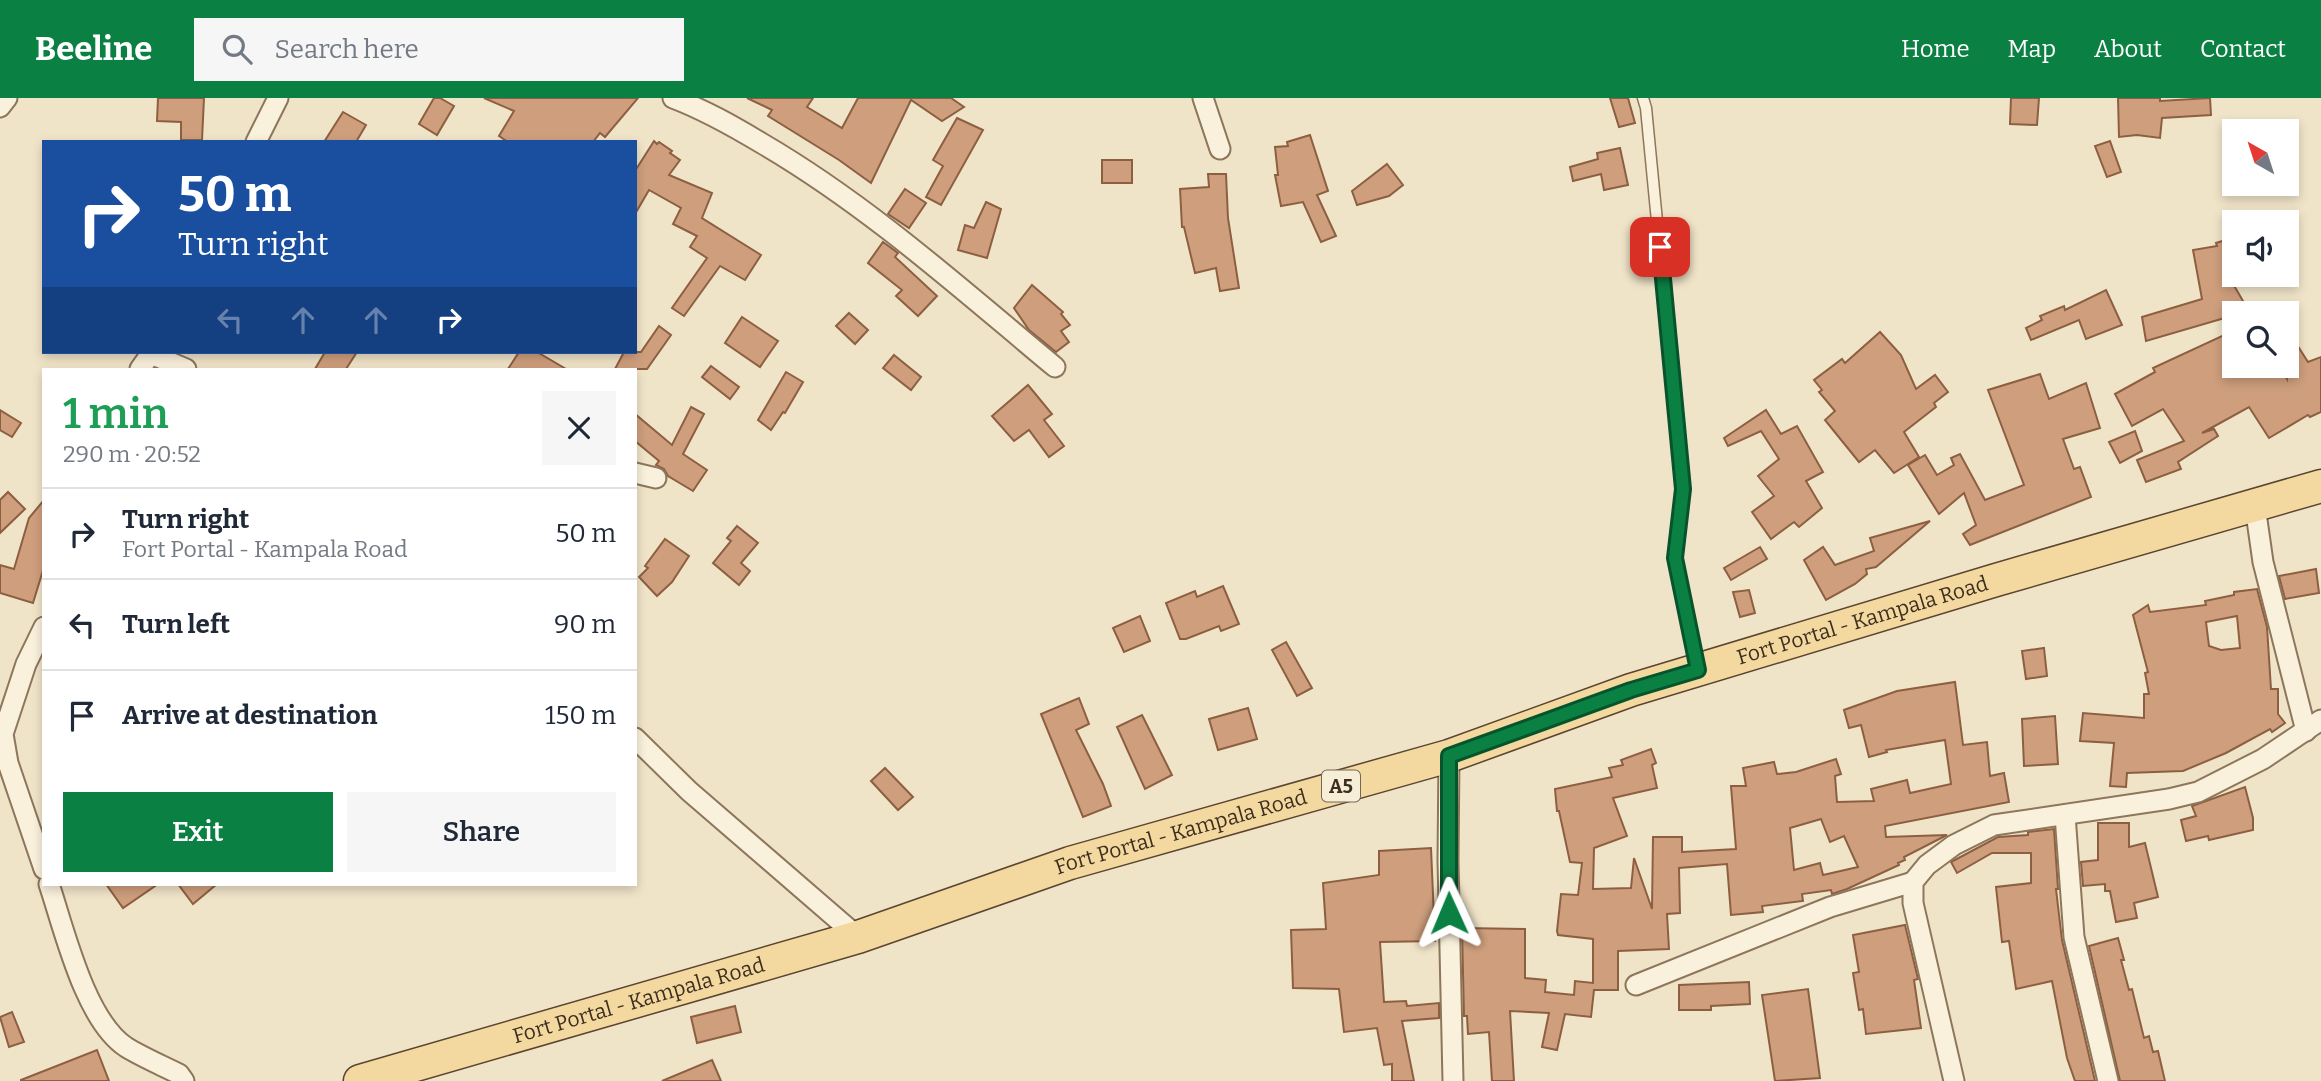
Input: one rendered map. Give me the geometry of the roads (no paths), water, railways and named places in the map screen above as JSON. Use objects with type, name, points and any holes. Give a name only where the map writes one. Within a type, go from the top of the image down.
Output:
[{"type":"main road","name":"Fort Portal - Kampala Road","points":[[360,1081],[858,937],[1070,863],[1449,756],[1631,690],[2321,486]]},
{"type":"street","points":[[0,107],[7,98]]},
{"type":"street","points":[[257,140],[278,98]]},
{"type":"street","points":[[673,98],[705,110],[802,167],[888,229],[1055,367]]},
{"type":"street","points":[[1203,98],[1220,149]]},
{"type":"street","points":[[148,358],[183,368]]},
{"type":"street","points":[[637,473],[656,478]]},
{"type":"street","points":[[1636,985],[1830,907],[1913,881],[1927,865],[1954,845],[1994,825],[2198,792],[2263,759],[2313,726],[2263,562],[2256,506]]},
{"type":"street","points":[[42,630],[26,664],[2,734],[8,763],[42,863]]},
{"type":"street","points":[[637,740],[689,791],[858,937]]},
{"type":"street","points":[[1449,756],[1448,861],[1453,1081]]},
{"type":"street","points":[[2065,815],[2074,937],[2108,1081]]},
{"type":"street","points":[[1913,881],[1913,903],[1954,1081]]},
{"type":"street","points":[[50,886],[93,1007],[110,1034],[125,1047],[179,1074],[184,1081]]},
{"type":"lane","points":[[1643,98],[1666,302],[1683,489],[1675,558],[1698,670]]}]
